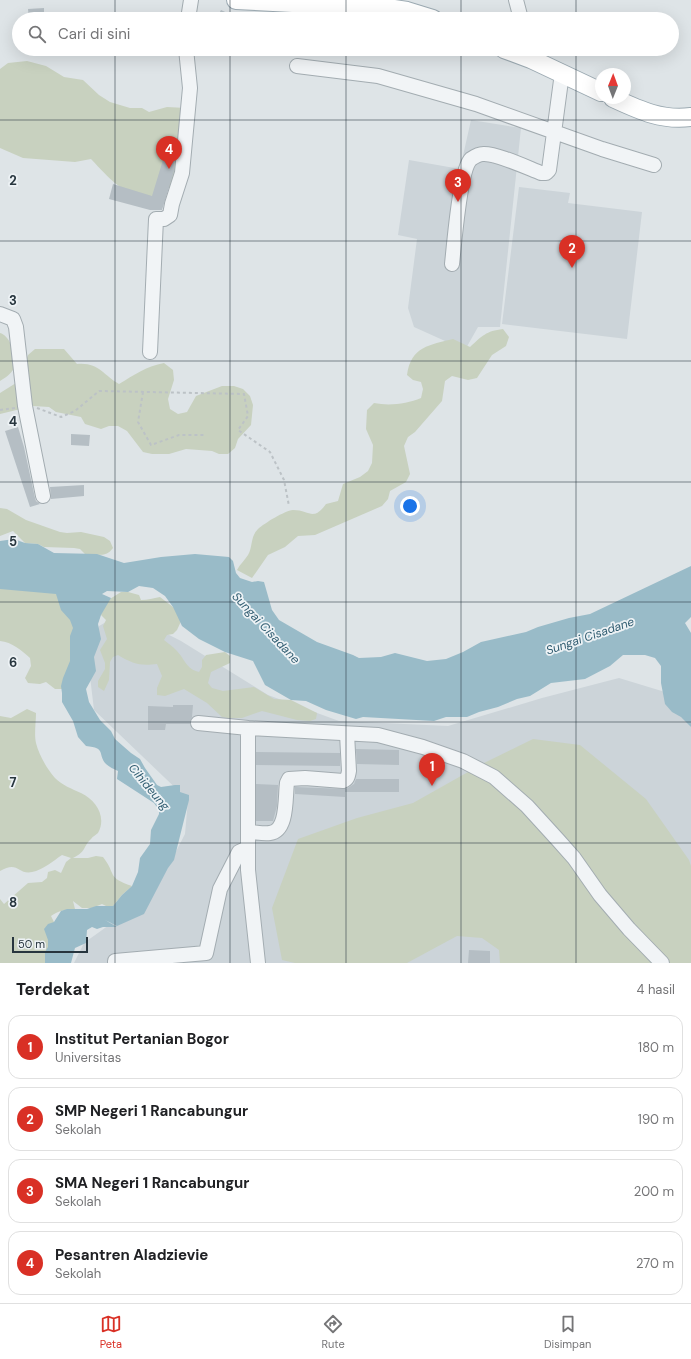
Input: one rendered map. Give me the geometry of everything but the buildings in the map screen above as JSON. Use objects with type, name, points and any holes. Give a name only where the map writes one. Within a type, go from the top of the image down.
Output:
[{"type":"main road","points":[[236,0],[388,8],[410,12]]},
{"type":"main road","points":[[533,56],[562,73],[595,89]]},
{"type":"main road","points":[[626,104],[655,116],[669,118],[691,117]]},
{"type":"street","points":[[189,12],[191,0]]},
{"type":"street","points":[[516,0],[519,12]]},
{"type":"street","points":[[150,352],[156,219],[164,219],[170,215],[182,173],[190,88],[187,56]]},
{"type":"street","points":[[297,66],[378,76],[476,104],[602,149],[654,165]]},
{"type":"street","points":[[452,264],[456,219],[466,170],[471,159],[483,154],[495,156],[541,172],[546,173],[549,170],[562,73]]},
{"type":"street","points":[[0,314],[12,319],[16,327],[25,406],[43,496]]},
{"type":"street","points":[[198,724],[378,735],[423,747],[463,761],[494,777],[527,806],[574,858],[600,895],[629,929],[662,963]]},
{"type":"street","points":[[248,728],[248,870],[258,963]]},
{"type":"street","points":[[248,832],[271,833],[279,829],[283,823],[286,783],[289,779],[305,778],[346,780],[349,771],[347,734]]},
{"type":"street","points":[[115,963],[115,961],[173,960],[206,953],[220,889],[239,852],[248,848]]},
{"type":"path","points":[[0,410],[25,406],[40,408],[61,417],[75,411],[99,391],[244,394],[248,416],[238,430],[270,452],[284,480],[289,506]]},
{"type":"path","points":[[143,392],[138,422],[151,445],[179,436],[206,436]]},
{"type":"shaded area","points":[[471,120],[521,128],[500,327],[478,327],[465,350],[414,327],[408,308],[417,239],[398,235],[409,160],[460,169]]},
{"type":"shaded area","points":[[519,187],[570,193],[568,203],[642,212],[627,339],[502,324]]},
{"type":"shaded area","points":[[124,612],[181,641],[268,695],[339,721],[448,726],[542,698],[619,678],[665,692],[691,727],[691,963],[74,963],[84,943],[155,892],[185,834],[188,800],[94,710],[89,668],[99,626]]},
{"type":"green space","points":[[27,61],[46,66],[64,77],[83,80],[99,95],[110,102],[130,108],[142,108],[149,112],[167,107],[186,108],[177,182],[163,192],[147,199],[137,196],[116,184],[91,159],[75,162],[23,158],[0,148],[0,69],[8,63]]},
{"type":"green space","points":[[503,329],[509,337],[506,346],[492,355],[477,378],[468,380],[452,376],[445,381],[442,401],[415,432],[408,437],[404,446],[410,474],[406,482],[390,491],[388,499],[382,506],[315,535],[298,536],[285,547],[268,555],[252,578],[237,570],[248,555],[255,532],[258,529],[289,511],[299,510],[311,514],[318,513],[326,504],[338,501],[343,484],[360,477],[368,471],[372,463],[373,445],[366,429],[367,410],[374,403],[398,404],[421,398],[423,389],[421,382],[413,380],[407,375],[409,365],[417,352],[429,345],[453,339],[470,347],[492,331]]},
{"type":"green space","points":[[0,333],[7,338],[13,348],[15,364],[13,370],[8,376],[0,381]]},
{"type":"green space","points":[[35,349],[64,349],[77,364],[96,367],[119,384],[135,374],[164,363],[173,370],[174,380],[168,399],[170,409],[178,414],[187,412],[196,396],[222,386],[234,386],[243,389],[250,396],[253,405],[251,425],[238,439],[235,448],[228,454],[186,449],[169,454],[152,454],[143,452],[127,431],[118,426],[109,426],[101,429],[85,424],[81,417],[56,412],[49,407],[33,406],[0,414],[0,393],[24,378],[29,370],[25,363],[28,355]]},
{"type":"green space","points":[[0,508],[7,509],[26,520],[60,532],[81,532],[104,537],[110,541],[113,548],[107,553],[100,555],[85,554],[80,549],[44,547],[38,544],[25,543],[13,531],[0,536]]},
{"type":"green space","points":[[0,583],[47,589],[60,596],[75,618],[73,658],[62,689],[55,689],[46,682],[40,684],[28,683],[25,678],[31,666],[30,658],[13,645],[0,641]]},
{"type":"green space","points":[[121,592],[139,595],[141,600],[160,597],[173,607],[179,608],[183,617],[177,630],[173,634],[167,635],[164,640],[179,653],[191,669],[199,672],[202,667],[202,660],[206,655],[225,652],[230,656],[230,663],[211,672],[208,683],[212,688],[223,691],[254,687],[274,699],[291,700],[317,713],[316,719],[310,721],[297,720],[262,711],[242,718],[222,717],[207,703],[184,689],[165,696],[157,695],[157,688],[162,676],[157,664],[137,664],[118,655],[113,657],[110,662],[109,680],[104,691],[98,687],[98,681],[105,669],[105,663],[100,650],[107,639],[103,626],[106,620],[101,615],[105,602]]},
{"type":"green space","points":[[27,709],[36,713],[35,732],[37,748],[49,770],[61,783],[91,800],[101,815],[98,833],[88,842],[80,853],[73,858],[88,858],[96,856],[103,857],[115,878],[132,886],[113,906],[106,906],[102,904],[92,908],[82,908],[73,901],[75,909],[68,909],[51,916],[54,922],[54,963],[0,963],[0,899],[4,904],[28,883],[42,882],[47,878],[48,872],[55,870],[61,873],[66,862],[71,858],[62,855],[44,867],[32,872],[24,872],[14,867],[6,868],[0,871],[0,716],[11,718]]},
{"type":"green space","points":[[533,739],[580,745],[646,799],[689,860],[691,866],[691,963],[500,963],[499,950],[482,938],[457,936],[407,963],[295,963],[282,960],[272,908],[298,839],[357,818],[413,803],[484,763]]},
{"type":"water","points":[[14,539],[25,543],[38,544],[54,553],[97,554],[124,563],[161,557],[195,554],[229,557],[233,561],[236,573],[240,578],[252,582],[264,582],[272,610],[279,620],[317,642],[359,658],[381,657],[395,653],[427,661],[446,659],[481,642],[526,632],[569,618],[590,614],[691,566],[691,617],[685,623],[691,633],[691,727],[681,717],[672,712],[665,704],[661,683],[661,666],[655,658],[645,655],[623,655],[610,666],[585,679],[551,683],[530,696],[517,699],[467,717],[446,717],[434,721],[363,717],[356,719],[326,710],[306,701],[291,700],[265,685],[253,661],[225,652],[199,639],[182,626],[173,607],[165,596],[153,588],[139,586],[128,592],[107,591],[102,594],[111,598],[101,615],[98,624],[101,639],[94,657],[96,671],[86,689],[89,702],[100,720],[111,731],[115,739],[140,759],[157,785],[161,787],[180,785],[180,792],[189,795],[189,800],[174,860],[168,868],[144,914],[117,926],[105,920],[117,927],[103,927],[97,929],[92,927],[87,930],[86,943],[75,948],[71,963],[45,963],[45,952],[48,947],[48,940],[44,929],[48,924],[54,922],[61,911],[67,909],[87,909],[96,906],[113,906],[132,886],[138,872],[140,858],[150,844],[151,830],[159,814],[159,810],[154,803],[117,779],[118,771],[106,764],[99,750],[97,748],[86,746],[78,737],[73,721],[62,702],[61,686],[70,661],[70,636],[73,628],[70,620],[61,610],[56,594],[0,589],[0,541]]},
{"type":"place","name":"Pesantren Aladzievie","points":[[169,169]]},
{"type":"place","name":"SMA Negeri 1 Rancabungur","points":[[458,202]]},
{"type":"place","name":"SMP Negeri 1 Rancabungur","points":[[572,268]]},
{"type":"place","name":"Institut Pertanian Bogor","points":[[432,786]]},
{"type":"water label","name":"Sungai Cisadane","points":[[266,628]]},
{"type":"water label","name":"Sungai Cisadane","points":[[590,636]]},
{"type":"water label","name":"Cihideung","points":[[149,787]]}]
